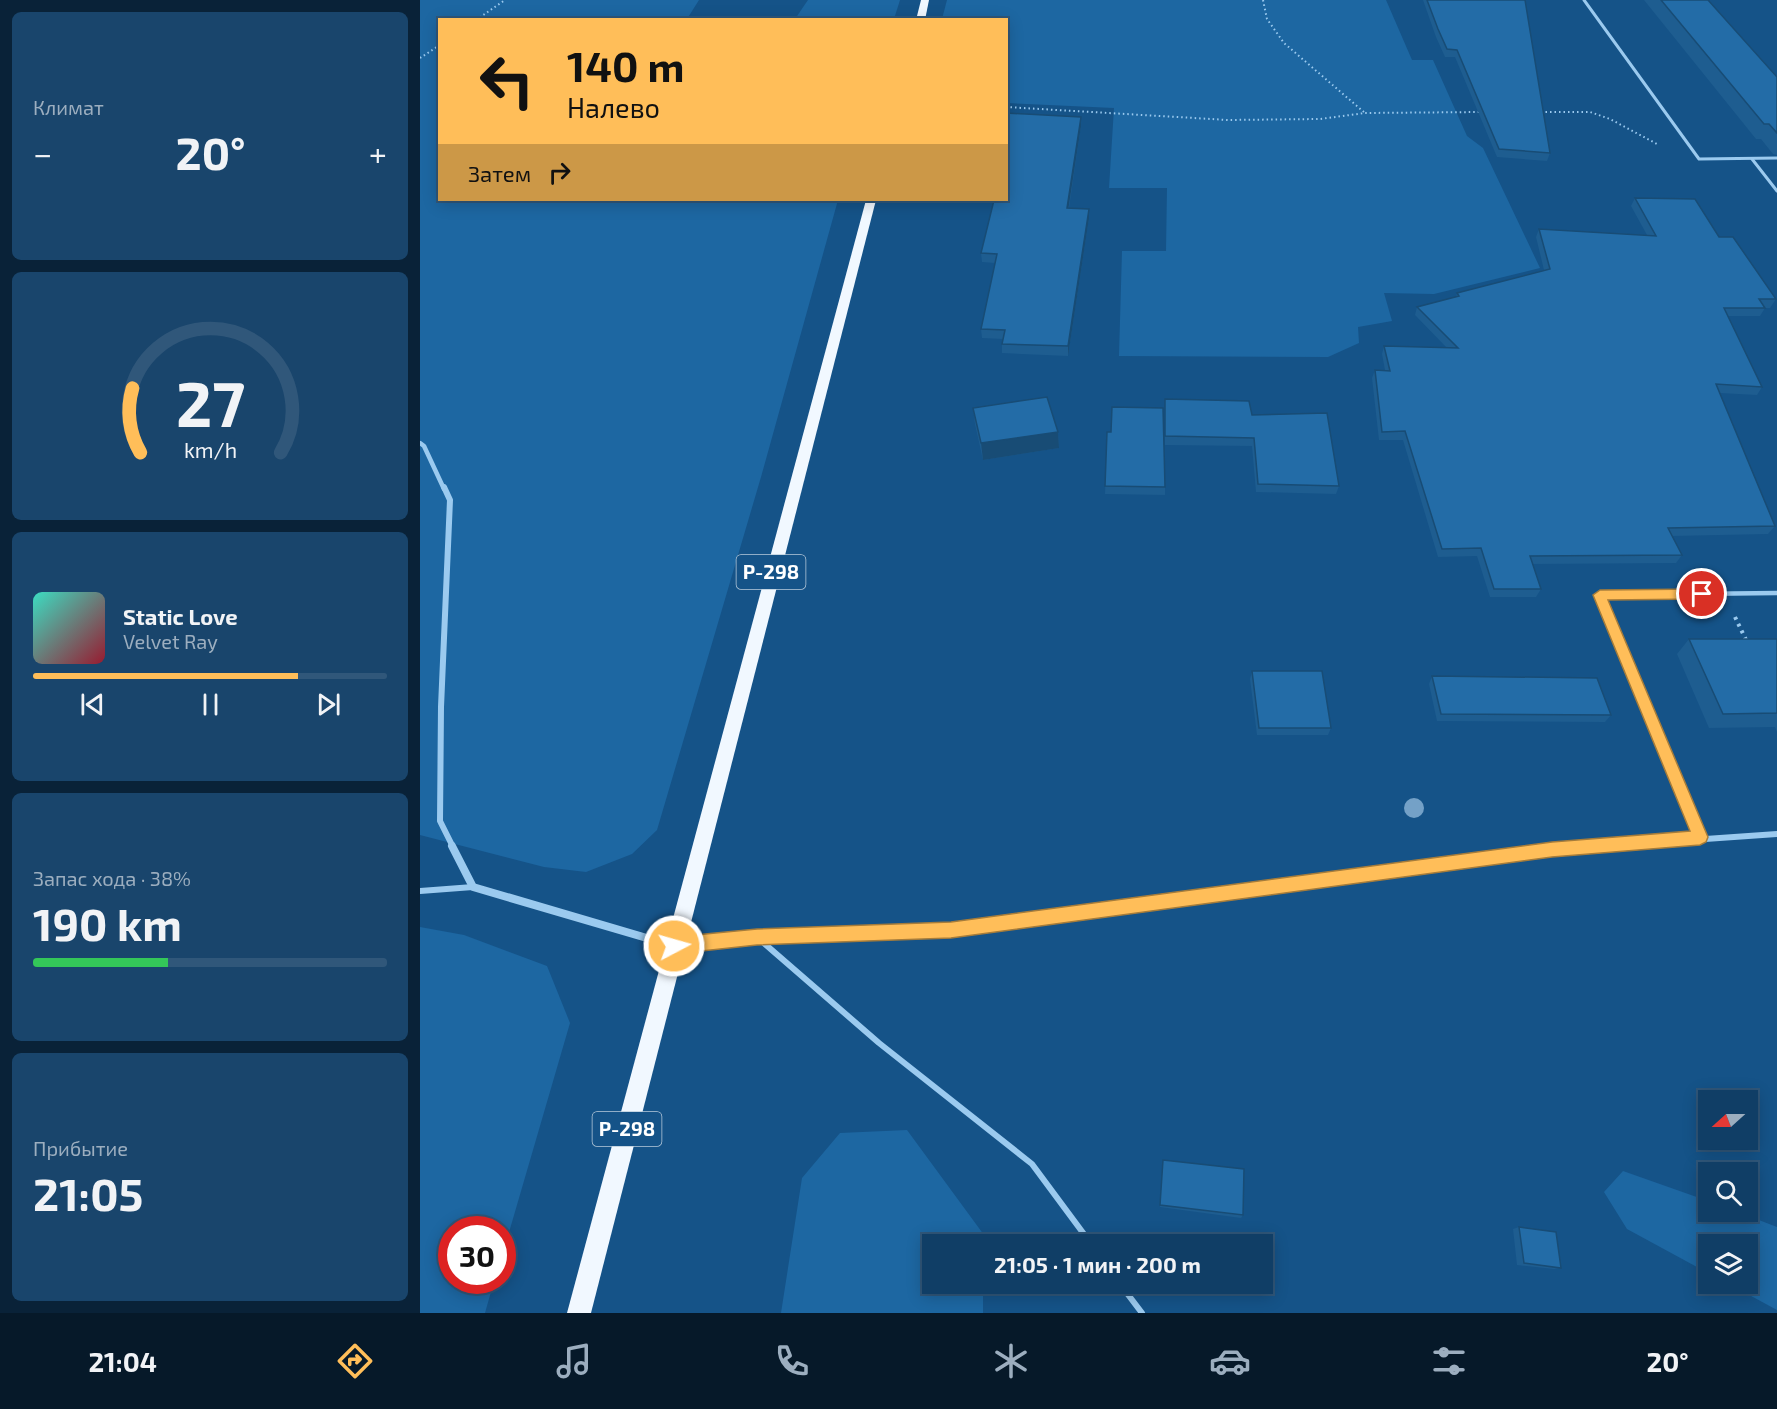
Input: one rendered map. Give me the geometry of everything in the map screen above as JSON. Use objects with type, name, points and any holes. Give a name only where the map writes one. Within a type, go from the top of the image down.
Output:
[{"type":"highway","points":[[920,18],[925,0]]},
{"type":"highway","name":"Р-298","points":[[579,1313],[871,201]]},
{"type":"street","points":[[420,443],[424,446],[450,500],[441,707],[440,821],[474,887],[674,946],[757,937],[951,930],[1552,850],[1700,837],[1777,834]]},
{"type":"lane","points":[[1584,0],[1699,159],[1777,159]]},
{"type":"lane","points":[[1752,159],[1777,190]]},
{"type":"lane","points":[[1700,837],[1600,595],[1777,593]]},
{"type":"lane","points":[[420,891],[474,887]]},
{"type":"lane","points":[[757,937],[879,1043],[1032,1164],[1084,1234]]},
{"type":"lane","points":[[1128,1294],[1142,1313]]},
{"type":"path","points":[[479,18],[504,0]]},
{"type":"path","points":[[1263,0],[1267,19],[1284,43],[1365,113]]},
{"type":"path","points":[[420,58],[438,46]]},
{"type":"path","points":[[1008,108],[1228,120],[1320,119],[1365,113],[1484,112]]},
{"type":"path","points":[[1531,112],[1590,112],[1610,119],[1638,136],[1699,159]]},
{"type":"path","points":[[1723,593],[1748,644]]},
{"type":"shaded area","points":[[420,0],[699,0],[688,18],[438,18],[438,201],[838,201],[761,477],[657,830],[632,854],[586,872],[544,867],[420,835]]},
{"type":"shaded area","points":[[808,0],[900,0],[894,18],[796,18]]},
{"type":"shaded area","points":[[947,0],[1386,0],[1412,60],[1433,60],[1467,136],[1483,148],[1540,268],[1434,294],[1384,293],[1392,321],[1358,327],[1359,343],[1328,357],[1119,356],[1122,251],[1166,251],[1167,188],[1109,188],[1114,108],[1008,103],[1008,18],[942,18]]},
{"type":"shaded area","points":[[420,927],[464,935],[547,966],[570,1023],[514,1216],[438,1216],[438,1294],[490,1294],[485,1313],[420,1313]]},
{"type":"shaded area","points":[[907,1130],[983,1234],[922,1234],[922,1294],[983,1294],[983,1313],[781,1313],[802,1178],[840,1133]]},
{"type":"shaded area","points":[[1623,1171],[1698,1197],[1698,1222],[1758,1222],[1758,1220],[1777,1227],[1777,1310],[1747,1294],[1758,1294],[1758,1234],[1698,1234],[1698,1268],[1627,1229],[1604,1192]]},
{"type":"building","points":[[1427,0],[1525,0],[1550,153],[1499,149],[1457,50],[1447,49]]},
{"type":"building","points":[[1661,0],[1708,0],[1777,77],[1777,133],[1769,124],[1764,124]]},
{"type":"building","points":[[1008,113],[1081,117],[1067,208],[1089,209],[1068,346],[1002,344],[1005,330],[981,329],[997,254],[981,253],[994,201],[1008,201]]},
{"type":"building","points":[[1635,198],[1695,199],[1719,237],[1733,237],[1776,299],[1759,299],[1765,308],[1724,308],[1762,387],[1716,384],[1775,526],[1668,528],[1682,555],[1530,556],[1541,589],[1494,589],[1481,548],[1442,549],[1405,431],[1382,432],[1375,370],[1390,371],[1384,346],[1458,348],[1417,307],[1459,296],[1457,293],[1550,269],[1539,229],[1656,236]]},
{"type":"building","points":[[1047,397],[1058,432],[981,443],[973,408]]},
{"type":"building","points":[[1165,399],[1249,401],[1252,415],[1327,413],[1339,486],[1258,484],[1254,438],[1165,436]]},
{"type":"building","points":[[1112,407],[1163,408],[1165,487],[1105,486],[1107,432],[1111,432]]},
{"type":"building","points":[[1689,639],[1777,639],[1777,713],[1723,714]]},
{"type":"building","points":[[1252,671],[1322,671],[1331,728],[1259,728]]},
{"type":"building","points":[[1432,676],[1597,678],[1611,715],[1441,714]]},
{"type":"building","points":[[1163,1160],[1244,1169],[1243,1215],[1160,1205]]},
{"type":"building","points":[[1519,1227],[1556,1232],[1561,1268],[1524,1263]]},
{"type":"route","points":[[674,946],[757,937],[951,930],[1552,850],[1700,837],[1600,595],[1702,594]]}]
